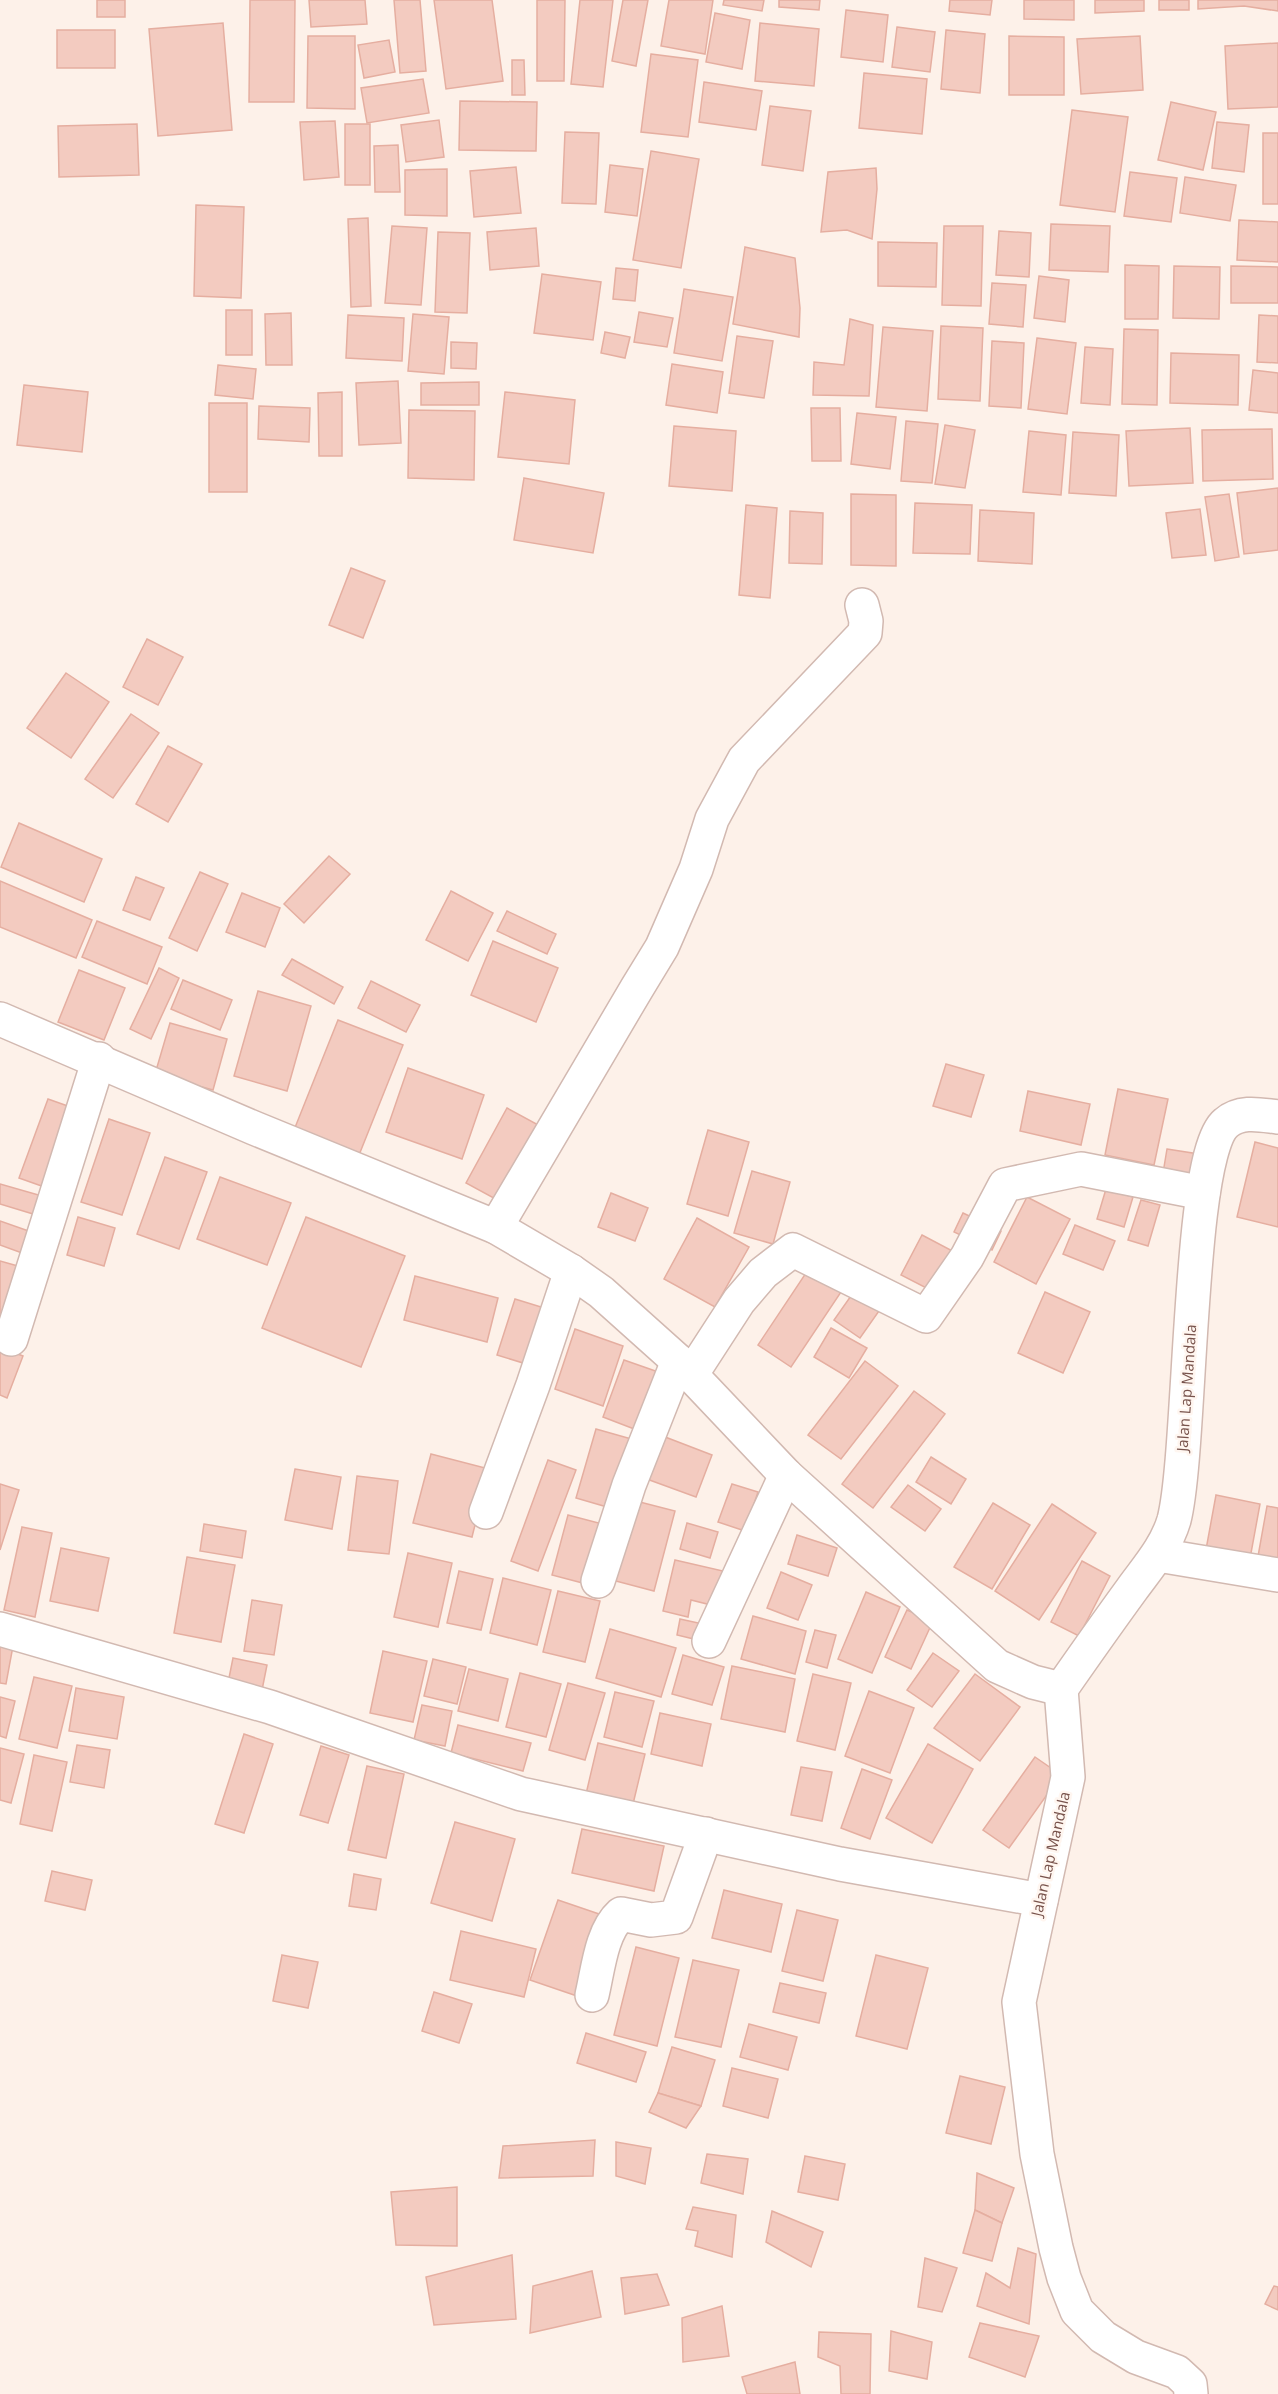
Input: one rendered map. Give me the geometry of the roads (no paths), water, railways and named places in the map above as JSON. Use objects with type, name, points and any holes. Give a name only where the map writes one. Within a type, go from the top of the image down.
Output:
[{"type":"street","points":[[496,1227],[637,988],[655,963],[696,869],[712,819],[744,760],[865,633],[866,621],[862,605]]},
{"type":"street","points":[[0,1019],[99,1059],[254,1128],[496,1227],[571,1271],[601,1292],[684,1368],[786,1475],[997,1666],[1033,1682],[1061,1689]]},
{"type":"street","points":[[10,1339],[99,1059]]},
{"type":"street","name":"Jalan Lap Mandala","points":[[1191,2394],[1190,2384],[1177,2372],[1136,2357],[1103,2337],[1077,2311],[1064,2278],[1037,2154],[1019,2002],[1068,1777],[1061,1689],[1158,1555],[1174,1519],[1187,1423],[1197,1247],[1203,1193],[1214,1138],[1226,1122],[1249,1113],[1278,1117]]},
{"type":"street","points":[[598,1581],[630,1485],[684,1368],[763,1274],[793,1250],[926,1316],[967,1257],[1005,1185],[1081,1169],[1203,1193]]},
{"type":"street","points":[[486,1512],[533,1385],[571,1271]]},
{"type":"street","points":[[709,1641],[786,1475]]},
{"type":"street","points":[[1158,1555],[1278,1575]]},
{"type":"street","points":[[0,1629],[270,1707],[521,1794],[840,1864],[1041,1900]]},
{"type":"street","points":[[592,1995],[607,1936],[614,1921],[621,1914],[651,1920],[676,1917],[706,1834]]}]
